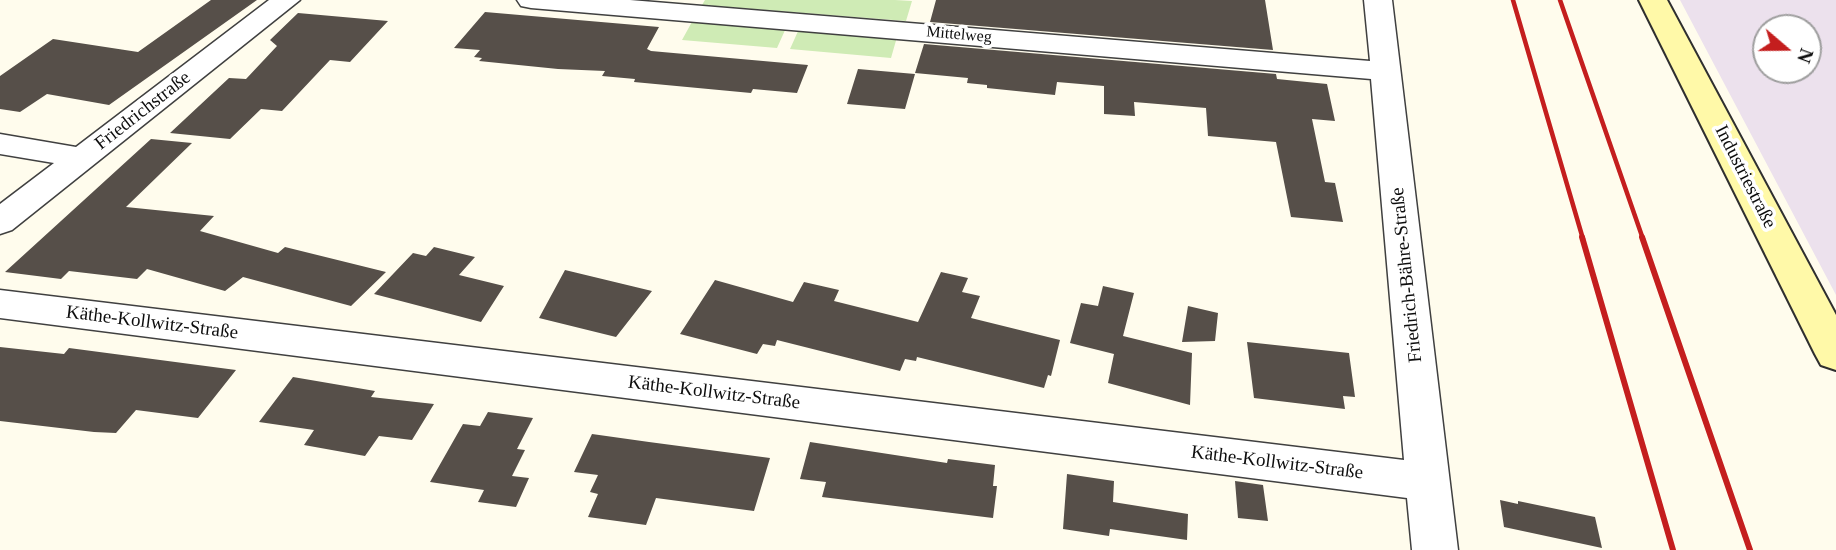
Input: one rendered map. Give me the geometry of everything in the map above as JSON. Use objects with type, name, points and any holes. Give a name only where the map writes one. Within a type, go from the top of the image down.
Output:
[{"type":"street","name":"Friedrichstraße","points":[[0,222],[286,0]]},
{"type":"street","name":"Mittelweg","points":[[531,0],[1387,71]]},
{"type":"street","name":"Friedrich-Bähre-Straße","points":[[1378,0],[1435,550]]},
{"type":"street","name":"Industriestraße","points":[[1653,0],[1836,354]]},
{"type":"street","points":[[0,144],[82,158]]},
{"type":"street","name":"Käthe-Kollwitz-Straße","points":[[0,304],[1428,482]]},
{"type":"shaded area","points":[[1680,0],[1836,0],[1836,295]]},
{"type":"green space","points":[[705,0],[912,1],[906,21],[702,5]]},
{"type":"green space","points":[[693,20],[786,28],[777,48],[682,40]]},
{"type":"green space","points":[[799,29],[897,37],[891,58],[790,49]]},
{"type":"building","points":[[211,0],[257,0],[109,105],[47,94],[20,112],[0,109],[0,76],[53,39],[138,52]]},
{"type":"building","points":[[936,0],[1265,0],[1273,50],[930,22]]},
{"type":"building","points":[[485,12],[659,27],[647,49],[651,51],[808,65],[797,93],[753,89],[751,93],[634,82],[635,79],[602,76],[605,71],[479,61],[482,58],[474,57],[480,50],[454,48]]},
{"type":"building","points":[[298,13],[388,21],[350,62],[330,60],[282,111],[261,109],[230,139],[170,133],[229,78],[246,79],[277,46],[270,40]]},
{"type":"building","points":[[924,44],[1276,74],[1277,79],[1327,84],[1335,121],[1312,119],[1325,182],[1335,183],[1343,222],[1291,217],[1276,142],[1208,136],[1206,108],[1134,102],[1135,116],[1104,114],[1104,86],[1057,82],[1055,95],[987,88],[987,85],[967,83],[968,78],[915,73]]},
{"type":"building","points":[[858,69],[915,74],[905,109],[847,104]]},
{"type":"building","points":[[151,139],[192,143],[126,207],[214,216],[200,231],[278,253],[285,247],[386,272],[351,306],[243,277],[225,291],[147,269],[137,279],[69,271],[61,279],[5,272]]},
{"type":"building","points":[[434,247],[475,257],[459,275],[504,286],[481,322],[374,294],[413,253],[426,256]]},
{"type":"building","points":[[565,270],[652,291],[616,337],[539,318]]},
{"type":"building","points":[[941,272],[968,278],[962,292],[980,296],[971,318],[1060,340],[1051,376],[1048,375],[1044,388],[917,357],[916,361],[905,359],[900,371],[777,340],[775,346],[763,344],[757,354],[680,334],[715,280],[793,302],[804,282],[839,290],[834,301],[918,322]]},
{"type":"building","points":[[1103,286],[1134,293],[1123,336],[1192,353],[1190,405],[1108,383],[1114,354],[1070,343],[1081,303],[1098,306]]},
{"type":"building","points":[[1188,306],[1218,313],[1215,341],[1182,342]]},
{"type":"building","points":[[1247,342],[1349,353],[1355,397],[1343,396],[1345,409],[1254,398]]},
{"type":"building","points":[[0,347],[64,354],[69,348],[236,370],[198,418],[136,410],[116,433],[94,432],[0,421]]},
{"type":"building","points":[[293,377],[375,391],[371,397],[434,404],[412,440],[379,436],[365,456],[304,445],[314,430],[259,422]]},
{"type":"building","points":[[488,412],[533,418],[517,449],[525,450],[512,476],[529,478],[516,507],[478,502],[484,490],[430,482],[463,424],[480,426]]},
{"type":"building","points":[[592,434],[770,458],[754,511],[656,498],[646,525],[588,517],[598,494],[590,492],[598,475],[574,472]]},
{"type":"building","points":[[810,442],[947,463],[948,459],[995,465],[993,486],[997,486],[993,518],[822,497],[826,482],[800,479]]},
{"type":"building","points":[[1067,474],[1114,481],[1113,502],[1188,514],[1187,540],[1110,529],[1109,536],[1063,529]]},
{"type":"building","points":[[1235,481],[1263,485],[1268,521],[1238,518]]},
{"type":"building","points":[[1500,500],[1518,504],[1518,501],[1595,517],[1602,548],[1504,527]]},
{"type":"railway","points":[[1513,0],[1583,239]]},
{"type":"railway","points":[[1560,0],[1643,239]]},
{"type":"railway","points":[[1582,237],[1673,550]]},
{"type":"railway","points":[[1642,237],[1750,550]]}]
